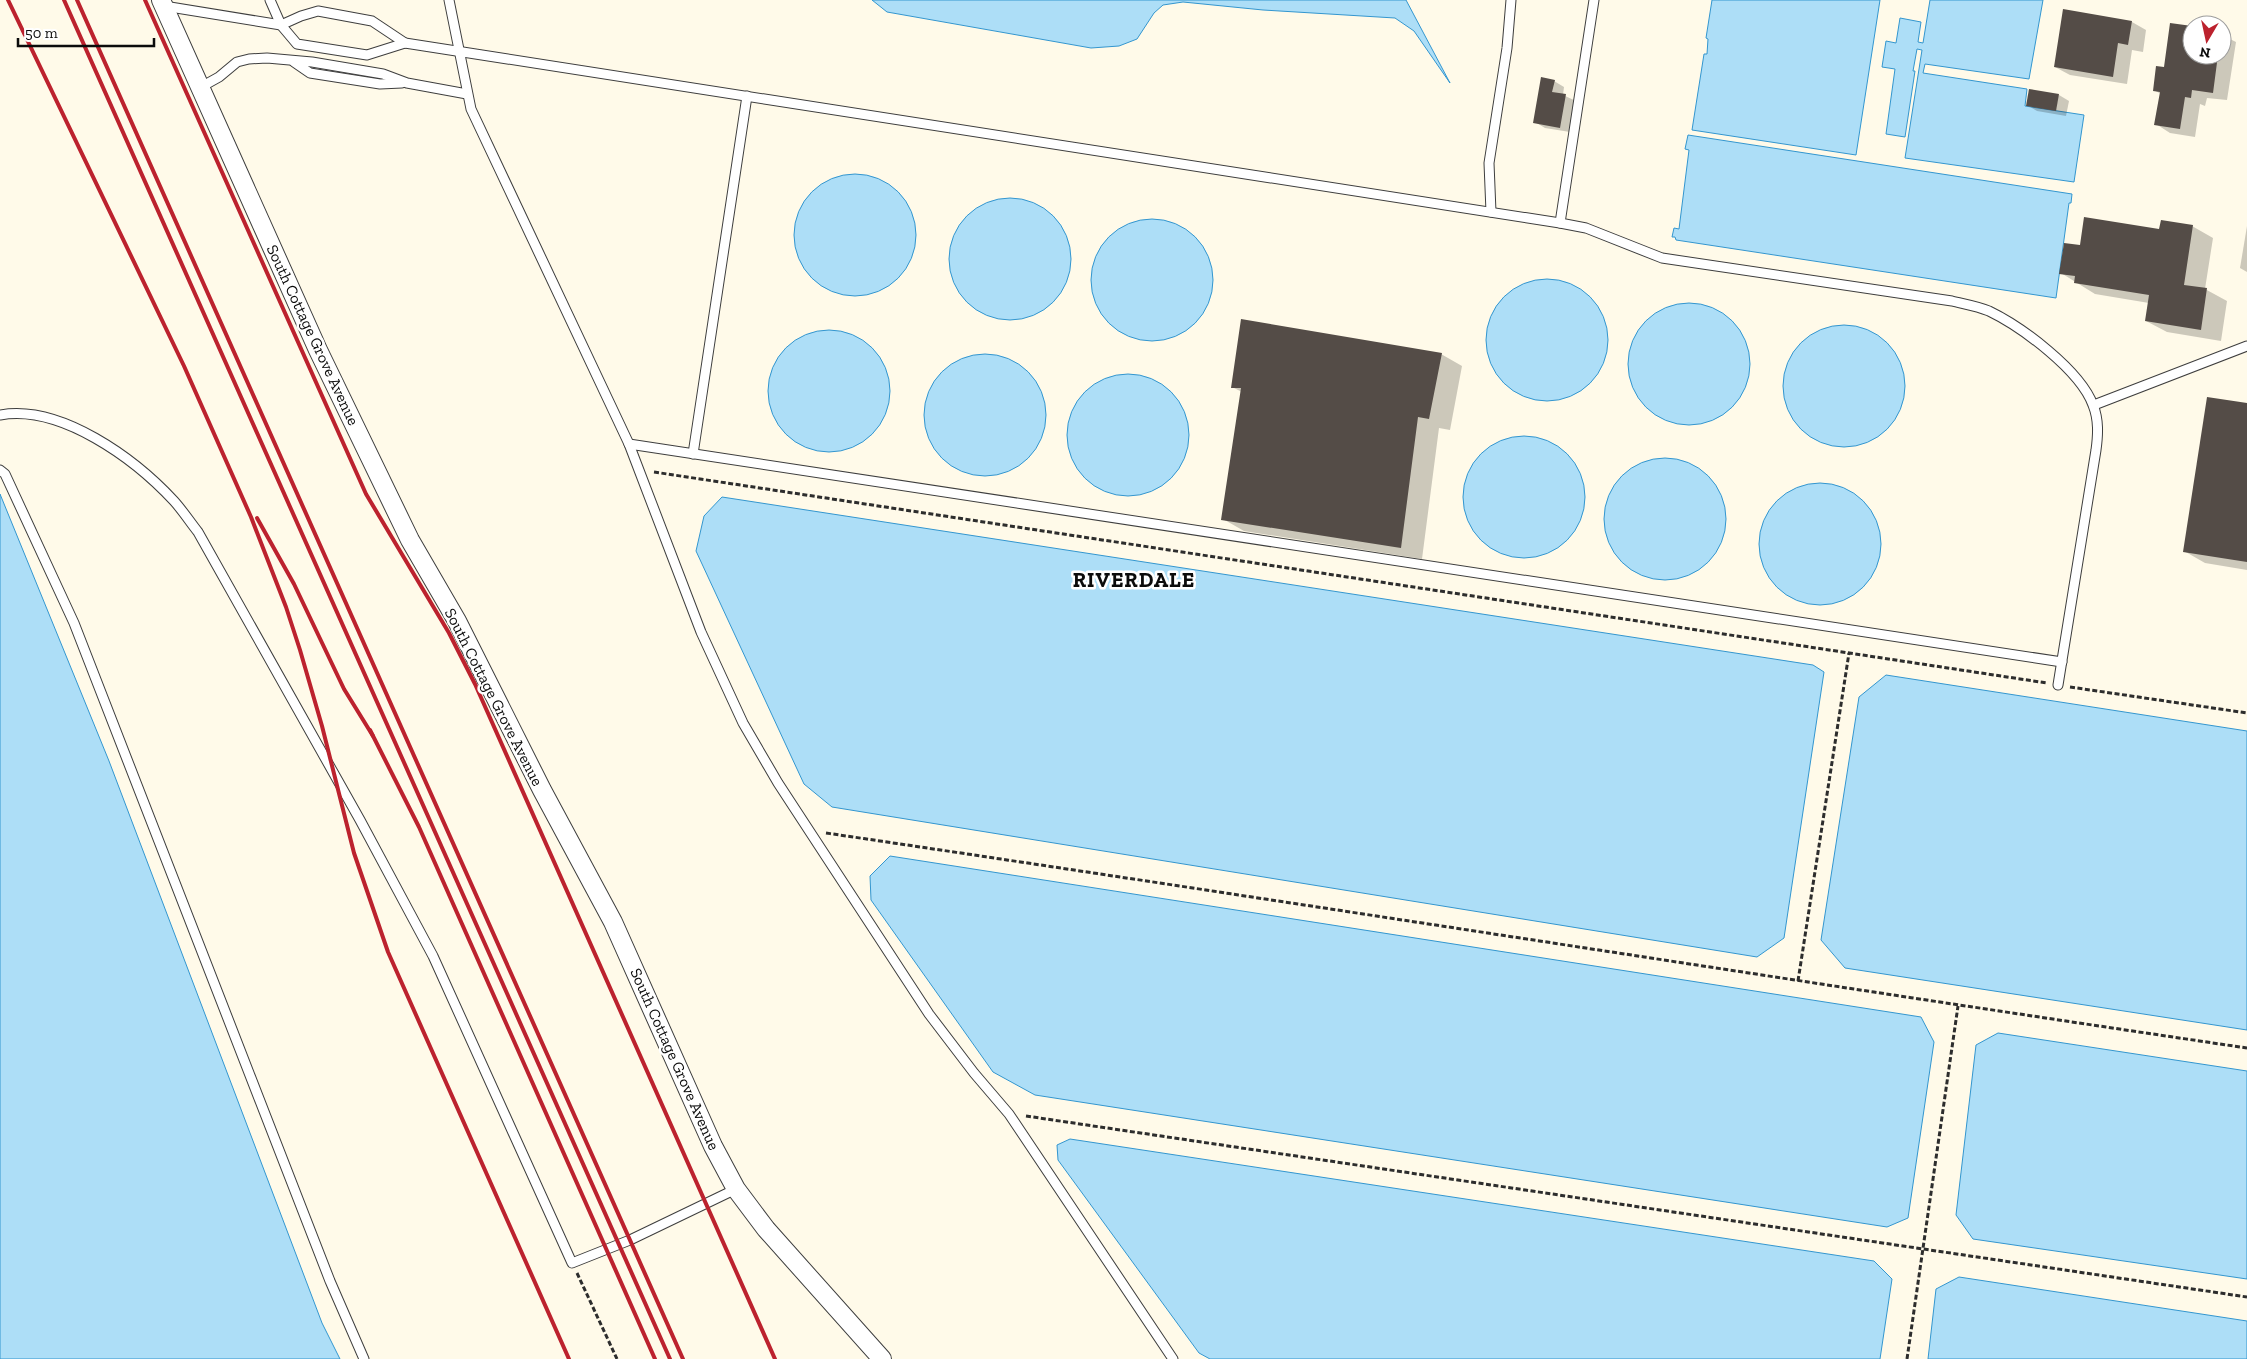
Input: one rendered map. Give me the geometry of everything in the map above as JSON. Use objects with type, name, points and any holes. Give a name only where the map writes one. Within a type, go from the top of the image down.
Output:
[{"type":"street","name":"South Cottage Grove Avenue","points":[[163,3],[318,350],[410,540],[457,621],[542,790],[613,922],[713,1146],[736,1189],[766,1229],[882,1359]]},
{"type":"lane","points":[[270,0],[281,25],[297,44],[367,55],[405,43]]},
{"type":"lane","points":[[449,0],[471,109],[629,444],[701,632],[743,723],[778,783],[929,1014],[974,1073],[1009,1114],[1173,1359]]},
{"type":"lane","points":[[1491,212],[1489,163],[1508,48],[1511,0]]},
{"type":"lane","points":[[1560,223],[1594,0]]},
{"type":"lane","points":[[163,3],[281,25],[318,11],[372,21],[405,43],[1560,223],[1586,228],[1662,258],[1952,301],[1986,310],[2021,331],[2072,371],[2094,405],[2098,427],[2096,450],[2058,685]]},
{"type":"lane","points":[[201,87],[219,77],[237,62],[267,58],[294,62],[312,62],[383,74],[407,83],[467,94]]},
{"type":"lane","points":[[693,454],[747,96]]},
{"type":"lane","points":[[2094,405],[2247,346]]},
{"type":"lane","points":[[0,415],[11,413],[35,414],[102,441],[137,467],[174,501],[198,532],[360,820],[433,956],[572,1263],[630,1240],[736,1189]]},
{"type":"lane","points":[[629,444],[2062,662]]},
{"type":"lane","points":[[0,470],[5,474],[74,623],[330,1281],[364,1359]]},
{"type":"path","points":[[638,469],[2247,713]]},
{"type":"path","points":[[1798,981],[1849,653]]},
{"type":"path","points":[[809,831],[1274,899],[1958,1006],[2247,1048]]},
{"type":"path","points":[[1907,1359],[1958,1006]]},
{"type":"path","points":[[1009,1114],[2247,1298]]},
{"type":"path","points":[[572,1263],[616,1359]]},
{"type":"water","points":[[872,0],[1406,0],[1450,83],[1414,31],[1395,18],[1263,10],[1183,2],[1163,5],[1154,13],[1137,39],[1119,46],[1091,48],[887,12]]},
{"type":"water","points":[[1712,0],[1880,0],[1856,155],[1692,130],[1704,54],[1707,54],[1708,39],[1706,38]]},
{"type":"water","points":[[1930,0],[2043,0],[2029,79],[1925,64],[1923,73],[2027,89],[2025,106],[2084,115],[2074,182],[1905,158],[1922,50],[1917,49],[1905,137],[1886,134],[1895,69],[1882,67],[1886,41],[1896,43],[1900,18],[1921,22],[1918,42],[1923,43]]},
{"type":"water","points":[[1688,135],[2072,194],[2071,203],[2069,203],[2056,298],[1676,240],[1675,237],[1672,237],[1674,228],[1679,229],[1689,150],[1685,149]]},
{"type":"water","points":[[855,174],[878,178],[898,192],[912,212],[916,235],[912,258],[898,278],[878,292],[855,296],[832,292],[812,278],[798,258],[794,235],[798,212],[812,192],[832,178]]},
{"type":"water","points":[[1010,198],[1033,202],[1053,216],[1067,236],[1071,259],[1067,282],[1053,302],[1033,316],[1010,320],[987,316],[967,302],[953,282],[949,259],[953,236],[967,216],[987,202]]},
{"type":"water","points":[[1152,219],[1175,223],[1195,237],[1209,257],[1213,280],[1209,303],[1195,323],[1175,337],[1152,341],[1129,337],[1109,323],[1095,303],[1091,280],[1095,257],[1109,237],[1129,223]]},
{"type":"water","points":[[1547,279],[1570,283],[1590,297],[1604,317],[1608,340],[1604,363],[1590,383],[1570,397],[1547,401],[1524,397],[1504,383],[1490,363],[1486,340],[1490,317],[1504,297],[1524,283]]},
{"type":"water","points":[[1689,303],[1712,307],[1732,321],[1746,341],[1750,364],[1746,387],[1732,407],[1712,421],[1689,425],[1666,421],[1646,407],[1632,387],[1628,364],[1632,341],[1646,321],[1666,307]]},
{"type":"water","points":[[1844,325],[1867,329],[1887,343],[1901,363],[1905,386],[1901,409],[1887,429],[1867,443],[1844,447],[1821,443],[1801,429],[1787,409],[1783,386],[1787,363],[1801,343],[1821,329]]},
{"type":"water","points":[[829,330],[852,334],[872,348],[886,368],[890,391],[886,414],[872,434],[852,448],[829,452],[806,448],[786,434],[772,414],[768,391],[772,368],[786,348],[806,334]]},
{"type":"water","points":[[985,354],[997,355],[1008,359],[1019,364],[1028,372],[1036,381],[1041,392],[1045,403],[1045,427],[1041,438],[1036,449],[1028,458],[1019,466],[1008,471],[997,475],[985,476],[973,475],[962,471],[951,466],[942,458],[934,449],[929,438],[925,427],[924,415],[925,403],[929,392],[934,381],[942,372],[951,364],[962,359],[973,355]]},
{"type":"water","points":[[1128,374],[1140,375],[1151,379],[1162,384],[1171,392],[1179,401],[1184,412],[1188,423],[1188,447],[1184,458],[1179,469],[1171,478],[1162,486],[1151,491],[1140,495],[1128,496],[1116,495],[1105,491],[1094,486],[1085,478],[1077,469],[1072,458],[1068,447],[1067,435],[1068,423],[1072,412],[1077,401],[1085,392],[1094,384],[1105,379],[1116,375]]},
{"type":"water","points":[[1524,436],[1536,437],[1547,441],[1558,446],[1567,454],[1575,463],[1580,474],[1584,485],[1584,509],[1580,520],[1575,531],[1567,540],[1558,548],[1547,553],[1536,557],[1524,558],[1512,557],[1501,553],[1490,548],[1481,540],[1473,531],[1468,520],[1464,509],[1463,497],[1464,485],[1468,474],[1473,463],[1481,454],[1490,446],[1501,441],[1512,437]]},
{"type":"water","points":[[1665,458],[1677,459],[1688,463],[1699,468],[1708,476],[1716,485],[1721,496],[1725,507],[1725,531],[1721,542],[1716,553],[1708,562],[1699,570],[1688,575],[1677,579],[1665,580],[1653,579],[1642,575],[1631,570],[1622,562],[1614,553],[1609,542],[1605,531],[1604,519],[1605,507],[1609,496],[1614,485],[1622,476],[1631,468],[1642,463],[1653,459]]},
{"type":"water","points":[[1820,483],[1832,484],[1843,488],[1854,493],[1863,501],[1871,510],[1876,521],[1880,532],[1880,556],[1876,567],[1871,578],[1863,587],[1854,595],[1843,600],[1832,604],[1820,605],[1808,604],[1797,600],[1786,595],[1777,587],[1769,578],[1764,567],[1760,556],[1759,544],[1760,532],[1764,521],[1769,510],[1777,501],[1786,493],[1797,488],[1808,484]]},
{"type":"water","points":[[0,494],[109,761],[322,1323],[340,1359],[0,1359]]},
{"type":"water","points":[[722,497],[1813,665],[1824,672],[1784,938],[1757,957],[832,807],[804,784],[696,551],[704,516]]},
{"type":"water","points":[[1886,675],[2247,731],[2247,1030],[1845,968],[1821,940],[1859,697]]},
{"type":"water","points":[[890,856],[1921,1017],[1934,1042],[1908,1218],[1887,1227],[1035,1095],[993,1072],[871,900],[870,876]]},
{"type":"water","points":[[1998,1033],[2247,1071],[2247,1279],[1973,1239],[1956,1215],[1976,1045]]},
{"type":"water","points":[[1070,1139],[1874,1261],[1892,1279],[1880,1359],[1210,1359],[1199,1353],[1058,1160],[1057,1145]]},
{"type":"water","points":[[1959,1277],[2247,1321],[2247,1359],[1928,1359],[1936,1289]]},
{"type":"building","points":[[2063,9],[2132,21],[2128,45],[2118,43],[2113,77],[2054,67]]},
{"type":"building","points":[[2170,23],[2182,25],[2182,65],[2217,65],[2213,93],[2192,90],[2191,98],[2185,97],[2180,129],[2154,125],[2160,92],[2153,91],[2156,66],[2164,67]]},
{"type":"building","points":[[1541,77],[1555,80],[1552,92],[1566,94],[1560,128],[1533,123]]},
{"type":"building","points":[[2029,89],[2059,94],[2056,111],[2026,106]]},
{"type":"building","points":[[2084,217],[2159,229],[2161,220],[2193,225],[2184,285],[2207,288],[2201,330],[2145,321],[2149,295],[2074,283],[2075,276],[2059,274],[2064,243],[2080,245]]},
{"type":"building","points":[[1241,319],[1442,353],[1429,419],[1418,417],[1401,548],[1221,520],[1241,388],[1231,388]]},
{"type":"building","points":[[2207,397],[2247,403],[2247,562],[2183,552]]},
{"type":"railway","points":[[8,0],[184,366],[251,517],[286,607],[300,650],[322,726],[354,853],[388,952],[569,1359]]},
{"type":"railway","points":[[64,0],[670,1359]]},
{"type":"railway","points":[[77,0],[683,1359]]},
{"type":"railway","points":[[145,0],[366,494],[449,633],[475,684],[775,1359]]},
{"type":"railway","points":[[257,518],[294,584],[344,689],[373,736]]},
{"type":"railway","points":[[370,730],[419,827],[655,1359]]},
{"type":"district","name":"RIVERDALE","points":[[1134,579]]}]
